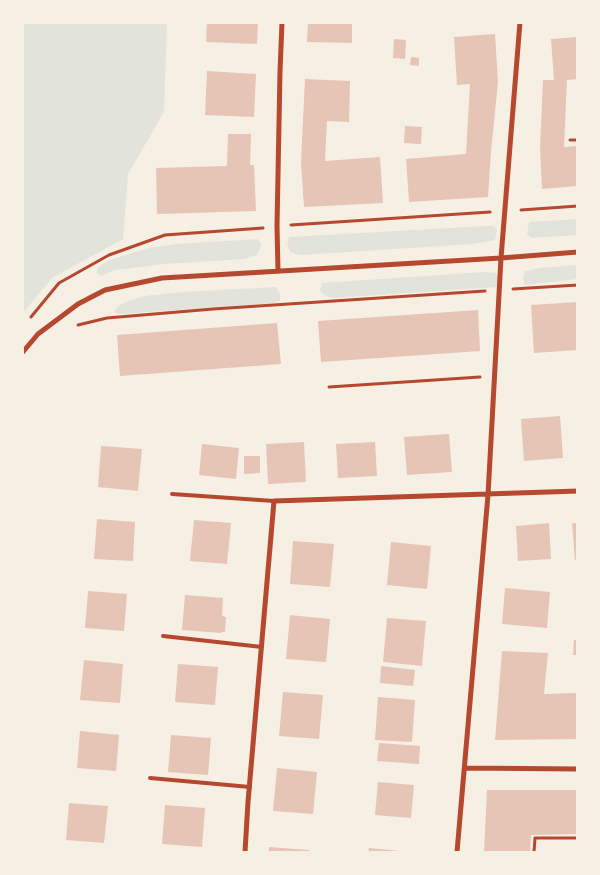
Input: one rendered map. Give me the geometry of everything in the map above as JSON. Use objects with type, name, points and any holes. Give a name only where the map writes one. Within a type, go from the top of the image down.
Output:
[{"type":"street","points":[[278,271],[277,226],[282,22]]},
{"type":"street","points":[[457,852],[488,494],[501,258],[520,22]]},
{"type":"street","points":[[22,353],[38,334],[78,304],[105,290],[162,278],[578,252]]},
{"type":"street","points":[[245,852],[274,501],[578,491]]},
{"type":"street","points":[[465,768],[578,768]]},
{"type":"lane","points":[[172,494],[274,501]]},
{"type":"lane","points":[[163,636],[262,647]]},
{"type":"lane","points":[[150,778],[250,787]]},
{"type":"path","points":[[570,140],[578,140]]},
{"type":"path","points":[[73,326],[117,317],[578,285]]},
{"type":"path","points":[[328,387],[494,376]]},
{"type":"path","points":[[534,852],[535,838],[578,838]]},
{"type":"shaded area","points":[[23,22],[167,23],[164,112],[128,174],[123,239],[52,278],[23,313]]},
{"type":"shaded area","points":[[577,219],[577,235],[531,238],[527,234],[529,222]]},
{"type":"shaded area","points":[[494,226],[497,230],[495,240],[472,244],[302,255],[290,251],[287,244],[289,237]]},
{"type":"shaded area","points":[[257,239],[261,245],[257,255],[244,259],[164,264],[115,270],[101,276],[97,273],[97,268],[109,260],[149,248],[175,244]]},
{"type":"shaded area","points":[[577,265],[577,279],[525,285],[523,278],[525,271]]},
{"type":"shaded area","points":[[483,272],[496,273],[501,280],[498,287],[332,298],[324,295],[320,290],[322,283]]},
{"type":"shaded area","points":[[276,287],[280,295],[280,301],[274,303],[115,313],[115,310],[120,305],[145,296]]},
{"type":"building","points":[[207,22],[258,22],[257,44],[206,42]]},
{"type":"building","points":[[308,22],[352,22],[352,43],[307,42]]},
{"type":"building","points":[[495,34],[498,82],[488,197],[409,202],[406,159],[466,154],[470,84],[457,85],[454,37]]},
{"type":"building","points":[[578,37],[578,79],[567,80],[564,147],[578,146],[578,186],[542,189],[540,148],[543,80],[554,80],[551,39]]},
{"type":"building","points":[[394,39],[406,40],[405,59],[393,58]]},
{"type":"building","points":[[411,57],[419,58],[419,66],[410,65]]},
{"type":"building","points":[[207,71],[256,74],[254,117],[205,115]]},
{"type":"building","points":[[305,79],[350,81],[349,122],[327,121],[325,161],[380,157],[383,203],[304,207],[301,162]]},
{"type":"building","points":[[405,126],[422,127],[421,144],[404,143]]},
{"type":"building","points":[[228,134],[251,134],[250,165],[254,165],[256,211],[157,214],[156,168],[227,166]]},
{"type":"building","points":[[578,302],[578,350],[534,353],[531,305]]},
{"type":"building","points":[[478,310],[480,351],[321,362],[318,321]]},
{"type":"building","points":[[277,323],[281,364],[120,376],[117,335]]},
{"type":"building","points":[[560,416],[563,458],[524,461],[521,419]]},
{"type":"building","points":[[449,434],[452,472],[407,475],[404,437]]},
{"type":"building","points":[[304,442],[306,482],[268,484],[266,444]]},
{"type":"building","points":[[375,442],[377,476],[338,478],[336,444]]},
{"type":"building","points":[[202,444],[239,448],[236,479],[199,475]]},
{"type":"building","points":[[101,446],[142,449],[138,491],[98,487]]},
{"type":"building","points":[[244,456],[260,456],[260,473],[244,474]]},
{"type":"building","points":[[97,519],[135,522],[133,561],[94,559]]},
{"type":"building","points":[[194,520],[231,523],[227,564],[190,561]]},
{"type":"building","points":[[549,523],[551,559],[518,561],[516,526]]},
{"type":"building","points":[[572,523],[578,523],[578,560],[575,560]]},
{"type":"building","points":[[293,541],[334,544],[330,587],[290,584]]},
{"type":"building","points":[[391,542],[431,546],[427,589],[387,585]]},
{"type":"building","points":[[505,588],[550,592],[547,628],[502,624]]},
{"type":"building","points":[[88,591],[127,594],[124,631],[85,628]]},
{"type":"building","points":[[185,595],[223,598],[222,616],[226,617],[225,632],[182,630]]},
{"type":"building","points":[[290,615],[330,619],[326,662],[286,659]]},
{"type":"building","points":[[387,618],[426,621],[422,666],[383,662]]},
{"type":"building","points":[[574,640],[578,640],[578,655],[573,655]]},
{"type":"building","points":[[502,651],[548,653],[544,694],[578,693],[578,739],[495,740]]},
{"type":"building","points":[[84,660],[123,664],[120,703],[80,700]]},
{"type":"building","points":[[178,664],[218,667],[215,705],[175,702]]},
{"type":"building","points":[[381,666],[415,670],[413,686],[380,683]]},
{"type":"building","points":[[283,692],[323,695],[319,739],[279,736]]},
{"type":"building","points":[[378,697],[415,700],[412,742],[375,740]]},
{"type":"building","points":[[80,731],[119,735],[116,771],[77,768]]},
{"type":"building","points":[[171,735],[211,738],[208,775],[168,772]]},
{"type":"building","points":[[379,743],[420,746],[419,764],[377,761]]},
{"type":"building","points":[[277,768],[317,772],[313,814],[273,811]]},
{"type":"building","points":[[378,782],[414,785],[411,818],[375,815]]},
{"type":"building","points":[[487,790],[578,790],[578,834],[531,835],[530,852],[484,852]]},
{"type":"building","points":[[69,803],[108,806],[104,843],[66,840]]},
{"type":"building","points":[[165,805],[205,808],[202,847],[162,844]]},
{"type":"building","points":[[269,847],[309,850],[309,852],[269,852]]},
{"type":"building","points":[[369,848],[400,851],[400,852],[368,852]]}]
